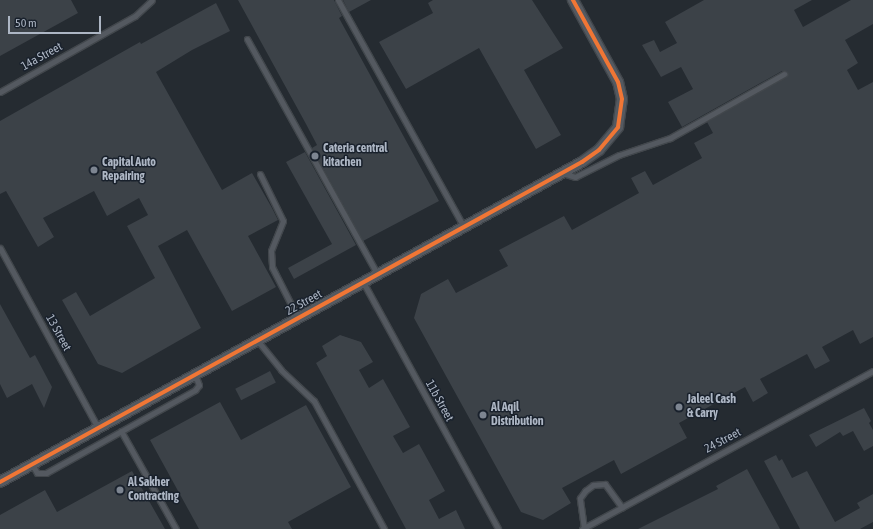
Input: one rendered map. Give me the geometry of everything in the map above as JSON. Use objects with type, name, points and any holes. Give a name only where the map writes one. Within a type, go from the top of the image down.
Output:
[{"type":"street","name":"22 Street","points":[[0,482],[591,157],[614,136],[621,118],[621,90],[573,0]]},
{"type":"lane","name":"14a Street","points":[[0,92],[135,16],[152,0]]},
{"type":"lane","points":[[338,0],[464,227]]},
{"type":"lane","points":[[247,39],[377,274]]},
{"type":"lane","points":[[563,173],[575,177],[619,155],[670,138],[784,74]]},
{"type":"lane","points":[[260,174],[283,221],[271,251],[272,267],[298,318]]},
{"type":"lane","name":"13 Street","points":[[0,248],[98,428]]},
{"type":"lane","name":"11b Street","points":[[363,282],[498,529]]},
{"type":"lane","points":[[257,340],[280,370],[318,407],[384,529]]},
{"type":"lane","name":"24 Street","points":[[583,528],[873,371]]},
{"type":"lane","points":[[32,464],[37,473],[46,473],[195,390],[199,383],[195,375]]},
{"type":"lane","points":[[121,431],[176,529]]},
{"type":"lane","points":[[583,528],[580,498],[584,490],[593,485],[605,484],[622,507]]},
{"type":"building","points":[[0,0],[71,0],[78,13],[0,56]]},
{"type":"building","points":[[238,0],[334,0],[342,16],[339,18],[439,201],[363,241],[312,148],[317,145]]},
{"type":"building","points":[[343,0],[371,0],[349,12]]},
{"type":"building","points":[[433,0],[532,0],[563,48],[524,70],[561,135],[536,149],[479,48],[406,89],[379,42],[433,13],[428,3]]},
{"type":"building","points":[[704,0],[812,0],[794,10],[803,27],[851,0],[873,0],[873,24],[845,40],[858,63],[847,70],[858,90],[873,82],[873,337],[860,344],[853,330],[822,347],[830,361],[815,369],[807,354],[760,379],[768,393],[753,402],[745,387],[679,423],[687,438],[621,474],[614,460],[562,488],[571,503],[543,520],[521,512],[414,318],[421,294],[448,279],[456,293],[508,266],[499,250],[564,216],[572,230],[639,193],[631,178],[645,171],[653,185],[702,158],[694,143],[713,133],[707,122],[787,76],[787,72],[782,71],[682,127],[668,102],[693,89],[681,67],[661,77],[642,45],[654,40],[660,52],[677,43],[665,22]]},
{"type":"building","points":[[216,3],[230,31],[192,50],[156,72],[222,190],[252,173],[272,208],[278,220],[248,236],[276,287],[232,311],[187,230],[158,246],[201,328],[122,373],[98,364],[62,300],[76,292],[90,316],[155,278],[127,226],[148,215],[139,198],[107,216],[94,191],[43,218],[54,237],[38,247],[6,191],[0,194],[0,121],[140,42],[141,44]]},
{"type":"building","points":[[305,152],[356,245],[294,279],[288,268],[332,244],[286,162]]},
{"type":"building","points":[[0,304],[30,358],[35,355],[52,387],[44,408],[32,384],[7,398],[0,384]]},
{"type":"building","points":[[340,335],[361,342],[373,362],[359,370],[369,388],[383,379],[410,427],[393,436],[403,453],[419,444],[445,491],[429,500],[439,519],[456,510],[465,529],[406,529],[316,363],[327,356],[322,346]]},
{"type":"building","points":[[270,371],[276,383],[241,400],[235,389]]},
{"type":"building","points":[[220,402],[241,440],[306,405],[351,487],[288,522],[292,529],[199,529],[150,440]]},
{"type":"building","points":[[864,408],[871,421],[869,423],[873,430],[873,446],[864,451],[853,431],[843,436],[840,432],[816,447],[809,435]]},
{"type":"building","points":[[776,455],[779,461],[782,459],[792,478],[807,471],[835,522],[860,508],[857,503],[873,494],[873,522],[860,529],[800,529],[764,461]]},
{"type":"building","points":[[747,469],[780,529],[638,529],[718,489],[716,486]]},
{"type":"building","name":"Al Sakher Contracting","points":[[132,471],[165,529],[0,529],[0,515],[45,490],[57,512]]},
{"type":"cycle path","points":[[0,482],[582,162],[599,150],[618,127],[622,99],[618,82],[573,0]]},
{"type":"place","name":"Cateria central kitachen","points":[[315,156]]},
{"type":"place","name":"Capital Auto Repairing","points":[[94,170]]},
{"type":"place","name":"Jaleel Cash & Carry","points":[[679,407]]},
{"type":"place","name":"Al Aqil Distribution","points":[[483,415]]},
{"type":"place","name":"Al Sakher Contracting","points":[[120,490]]}]
